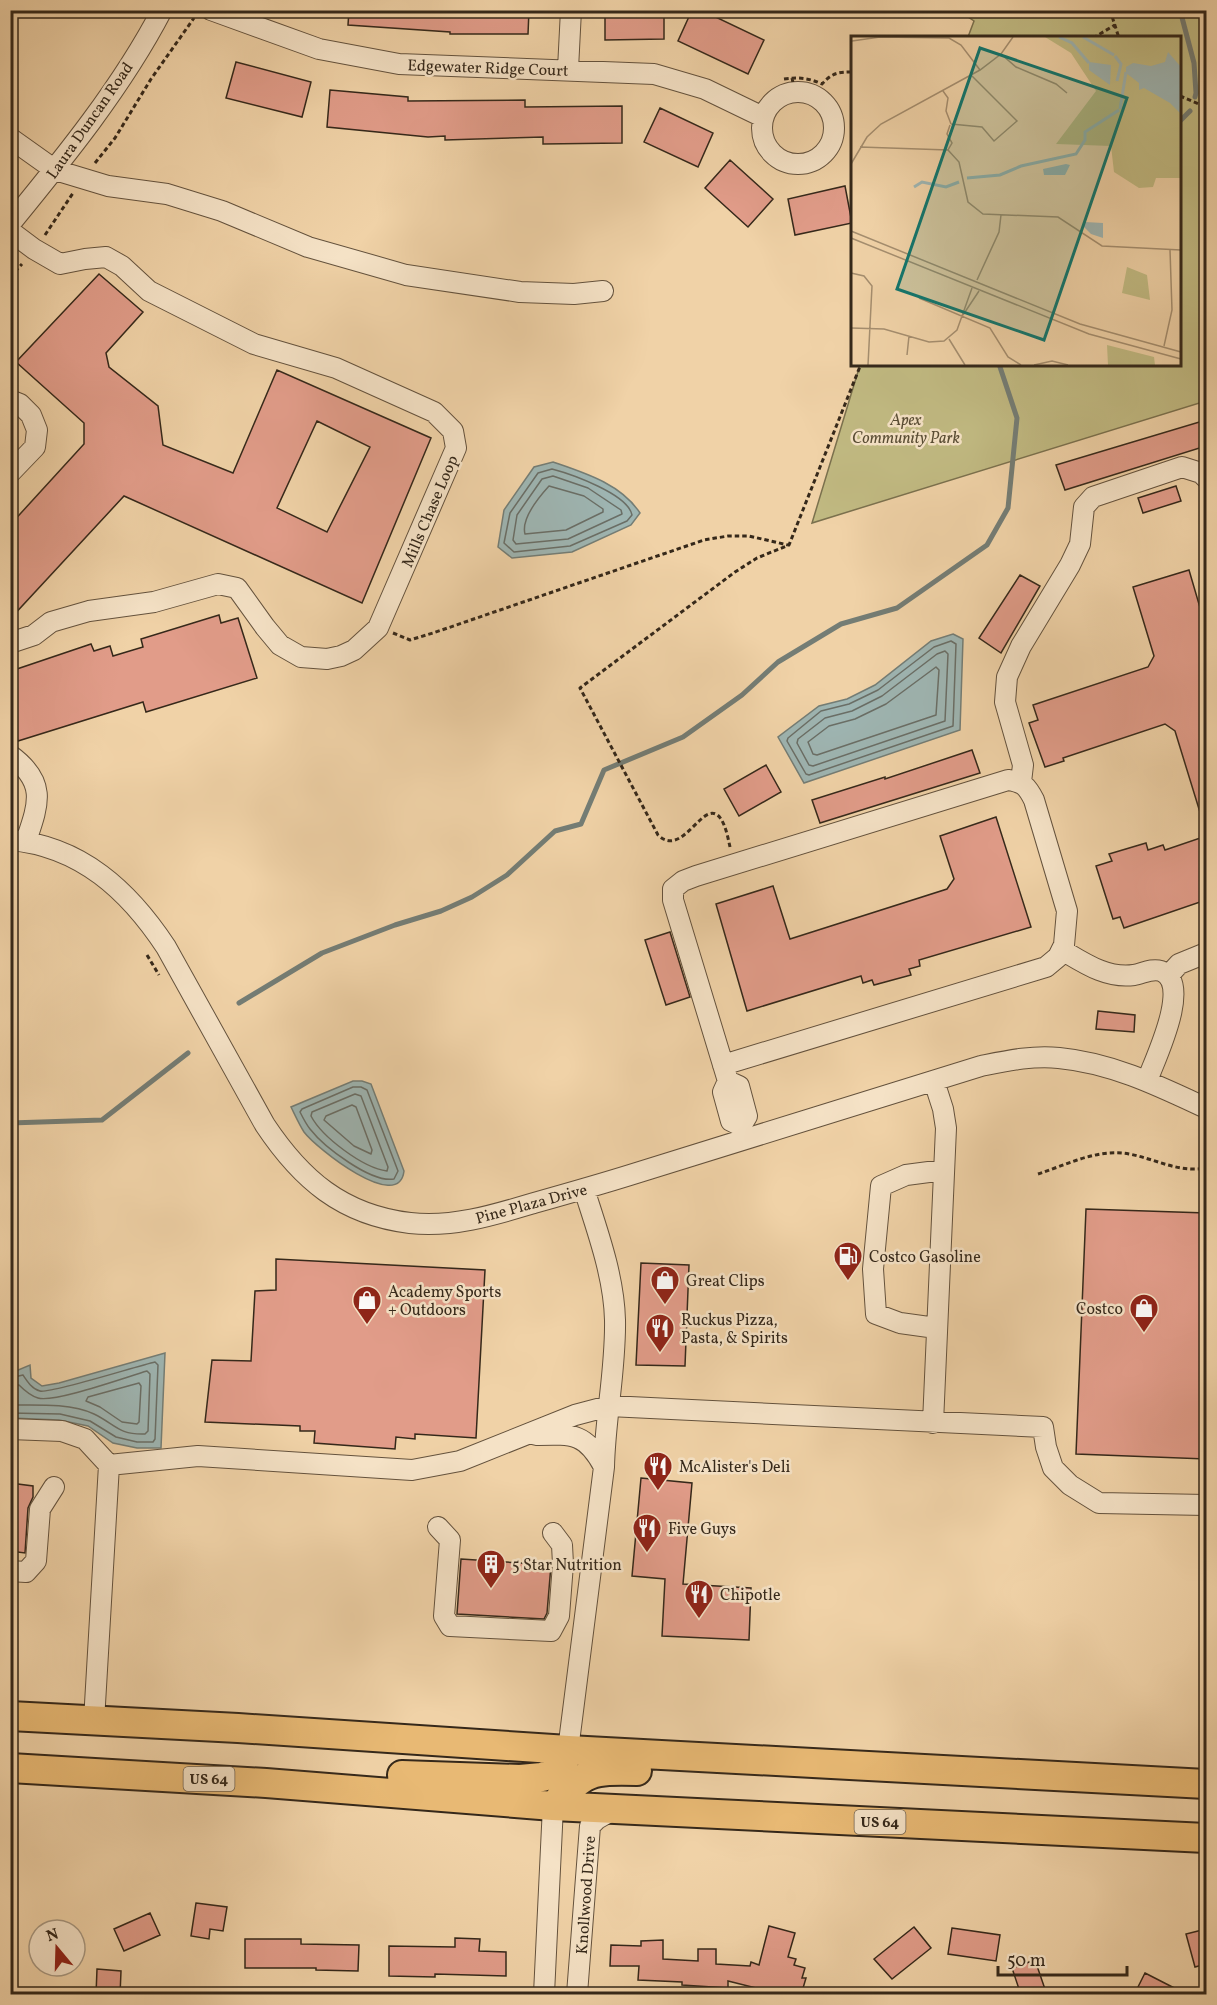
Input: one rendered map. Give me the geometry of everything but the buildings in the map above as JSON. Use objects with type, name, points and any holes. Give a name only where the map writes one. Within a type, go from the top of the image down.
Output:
[{"type":"highway","points":[[10,1716],[568,1750],[1206,1784]]},
{"type":"highway","points":[[230,1780],[273,1775],[375,1774],[520,1779],[555,1773],[563,1764],[568,1750]]},
{"type":"highway","name":"US 64","points":[[10,1768],[230,1780],[553,1806],[1206,1838]]},
{"type":"highway","points":[[553,1806],[581,1778],[602,1771],[826,1775],[909,1768]]},
{"type":"street","name":"Laura Duncan Road","points":[[10,224],[54,170],[118,81],[162,10]]},
{"type":"street","name":"Edgewater Ridge Court","points":[[211,10],[319,49],[399,64],[654,74],[705,89],[763,117]]},
{"type":"street","points":[[568,69],[570,10]]},
{"type":"street","points":[[790,83],[818,98],[827,106],[834,129],[831,141],[824,152],[815,159],[803,163],[791,163],[780,159],[770,151],[764,141],[762,129],[763,117],[775,99],[785,94],[790,83]]},
{"type":"street","points":[[10,138],[54,170],[108,186],[167,194],[222,211],[308,247],[406,275],[520,292],[574,294],[603,291]]},
{"type":"street","name":"Mills Chase Loop","points":[[10,231],[34,249],[60,264],[106,257],[122,266],[149,291],[254,344],[336,368],[434,412],[453,431],[456,448],[378,628],[354,650],[341,656],[327,659],[301,657],[280,645],[237,588],[218,584],[154,602],[89,611],[51,622],[34,635],[10,643]]},
{"type":"street","points":[[10,400],[20,404],[31,415],[37,430],[35,447],[10,473]]},
{"type":"street","points":[[1021,782],[1023,765],[1005,702],[1007,676],[1021,646],[1070,565],[1080,544],[1084,507],[1093,497],[1182,467],[1201,473],[1206,478]]},
{"type":"street","points":[[10,755],[24,765],[36,782],[37,802],[18,841]]},
{"type":"street","points":[[725,1073],[1046,967],[1058,957],[1066,932],[1067,911],[1034,800],[1028,787],[1021,782],[1008,780],[683,880],[673,889],[673,900],[725,1073],[739,1086],[747,1116],[743,1133]]},
{"type":"street","name":"Pine Plaza Drive","points":[[18,841],[48,847],[92,868],[115,885],[133,903],[166,947],[265,1125],[283,1151],[303,1174],[333,1197],[377,1216],[409,1223],[447,1224],[486,1217],[584,1189],[743,1133],[981,1066],[1009,1061],[1057,1058],[1100,1064],[1147,1081],[1206,1108]]},
{"type":"street","points":[[1062,950],[1093,969],[1110,974],[1132,975],[1151,970],[1161,971],[1168,976],[1173,991],[1169,1023],[1147,1081]]},
{"type":"street","points":[[1168,976],[1179,964],[1206,953]]},
{"type":"street","points":[[933,1422],[946,1128],[934,1081]]},
{"type":"street","points":[[936,1328],[900,1323],[876,1314],[873,1269],[881,1186],[906,1174],[944,1170]]},
{"type":"street","points":[[568,1750],[604,1467],[615,1319],[608,1270],[584,1189]]},
{"type":"street","points":[[109,1465],[198,1456],[412,1470],[460,1461],[575,1415],[609,1406],[1043,1427],[1046,1447],[1053,1468],[1070,1485],[1099,1503],[1206,1505]]},
{"type":"street","points":[[10,1429],[62,1431],[85,1439],[109,1465],[94,1721]]},
{"type":"street","points":[[524,1435],[553,1434],[577,1437],[591,1446],[604,1467]]},
{"type":"street","points":[[10,1571],[26,1572],[36,1561],[40,1509],[54,1488]]},
{"type":"street","points":[[438,1527],[450,1540],[444,1617],[450,1626],[551,1631],[559,1616],[563,1564],[562,1545],[552,1533]]},
{"type":"street","points":[[544,1995],[553,1806]]},
{"type":"street","name":"Knollwood Drive","points":[[577,1995],[590,1826],[597,1819],[615,1809]]},
{"type":"path","points":[[1110,10],[1118,36]]},
{"type":"path","points":[[45,235],[83,179],[115,138],[151,79],[193,21]]},
{"type":"path","points":[[1096,36],[1115,25]]},
{"type":"path","points":[[790,83],[810,78],[822,84],[837,72],[851,72]]},
{"type":"path","points":[[1181,97],[1206,107]]},
{"type":"path","points":[[10,278],[23,263]]},
{"type":"path","points":[[735,864],[721,819],[715,814],[706,814],[701,817],[686,834],[672,841],[661,838],[580,688],[735,573],[757,558],[789,545],[860,366]]},
{"type":"path","points":[[378,628],[410,640],[704,540],[728,536],[749,536],[789,545]]},
{"type":"path","points":[[1038,1174],[1093,1156],[1116,1153],[1128,1154],[1178,1168],[1206,1168]]},
{"type":"green space","name":"Apex Community Park","points":[[959,11],[1206,11],[1206,401],[812,523],[860,366],[1181,366],[1181,36],[968,36],[974,21]]},
{"type":"water","points":[[553,462],[590,475],[613,487],[623,494],[640,513],[631,525],[572,552],[512,558],[498,547],[504,510],[534,467]]},
{"type":"water","points":[[953,634],[963,639],[960,730],[804,783],[778,737],[819,706],[847,699],[875,685],[931,641]]},
{"type":"water","points":[[353,1081],[371,1084],[404,1171],[399,1182],[388,1185],[373,1182],[340,1163],[304,1132],[291,1107]]},
{"type":"water","points":[[165,1353],[161,1448],[137,1448],[113,1443],[88,1426],[59,1420],[11,1418],[11,1373],[30,1365],[31,1378],[42,1386]]},
{"type":"waterway","points":[[1180,10],[1194,63],[1195,97]]},
{"type":"waterway","points":[[1181,120],[1190,111]]},
{"type":"waterway","points":[[239,1003],[322,953],[395,925],[441,911],[472,897],[507,875],[555,831],[581,824],[604,770],[683,737],[742,695],[778,662],[841,624],[897,608],[987,545],[1008,508],[1017,418],[1000,366]]},
{"type":"waterway","points":[[10,1123],[102,1120],[188,1053]]},
{"type":"place","name":"Costco Gasoline","points":[[848,1282]]},
{"type":"place","name":"Great Clips","points":[[665,1306]]},
{"type":"place","name":"Academy Sports + Outdoors","points":[[367,1326]]},
{"type":"place","name":"Costco","points":[[1144,1334]]},
{"type":"place","name":"Ruckus Pizza, Pasta, & Spirits","points":[[660,1354]]},
{"type":"place","name":"McAlister's Deli","points":[[658,1492]]},
{"type":"place","name":"Five Guys","points":[[647,1554]]},
{"type":"place","name":"5 Star Nutrition","points":[[491,1590]]},
{"type":"place","name":"Chipotle","points":[[699,1620]]}]
